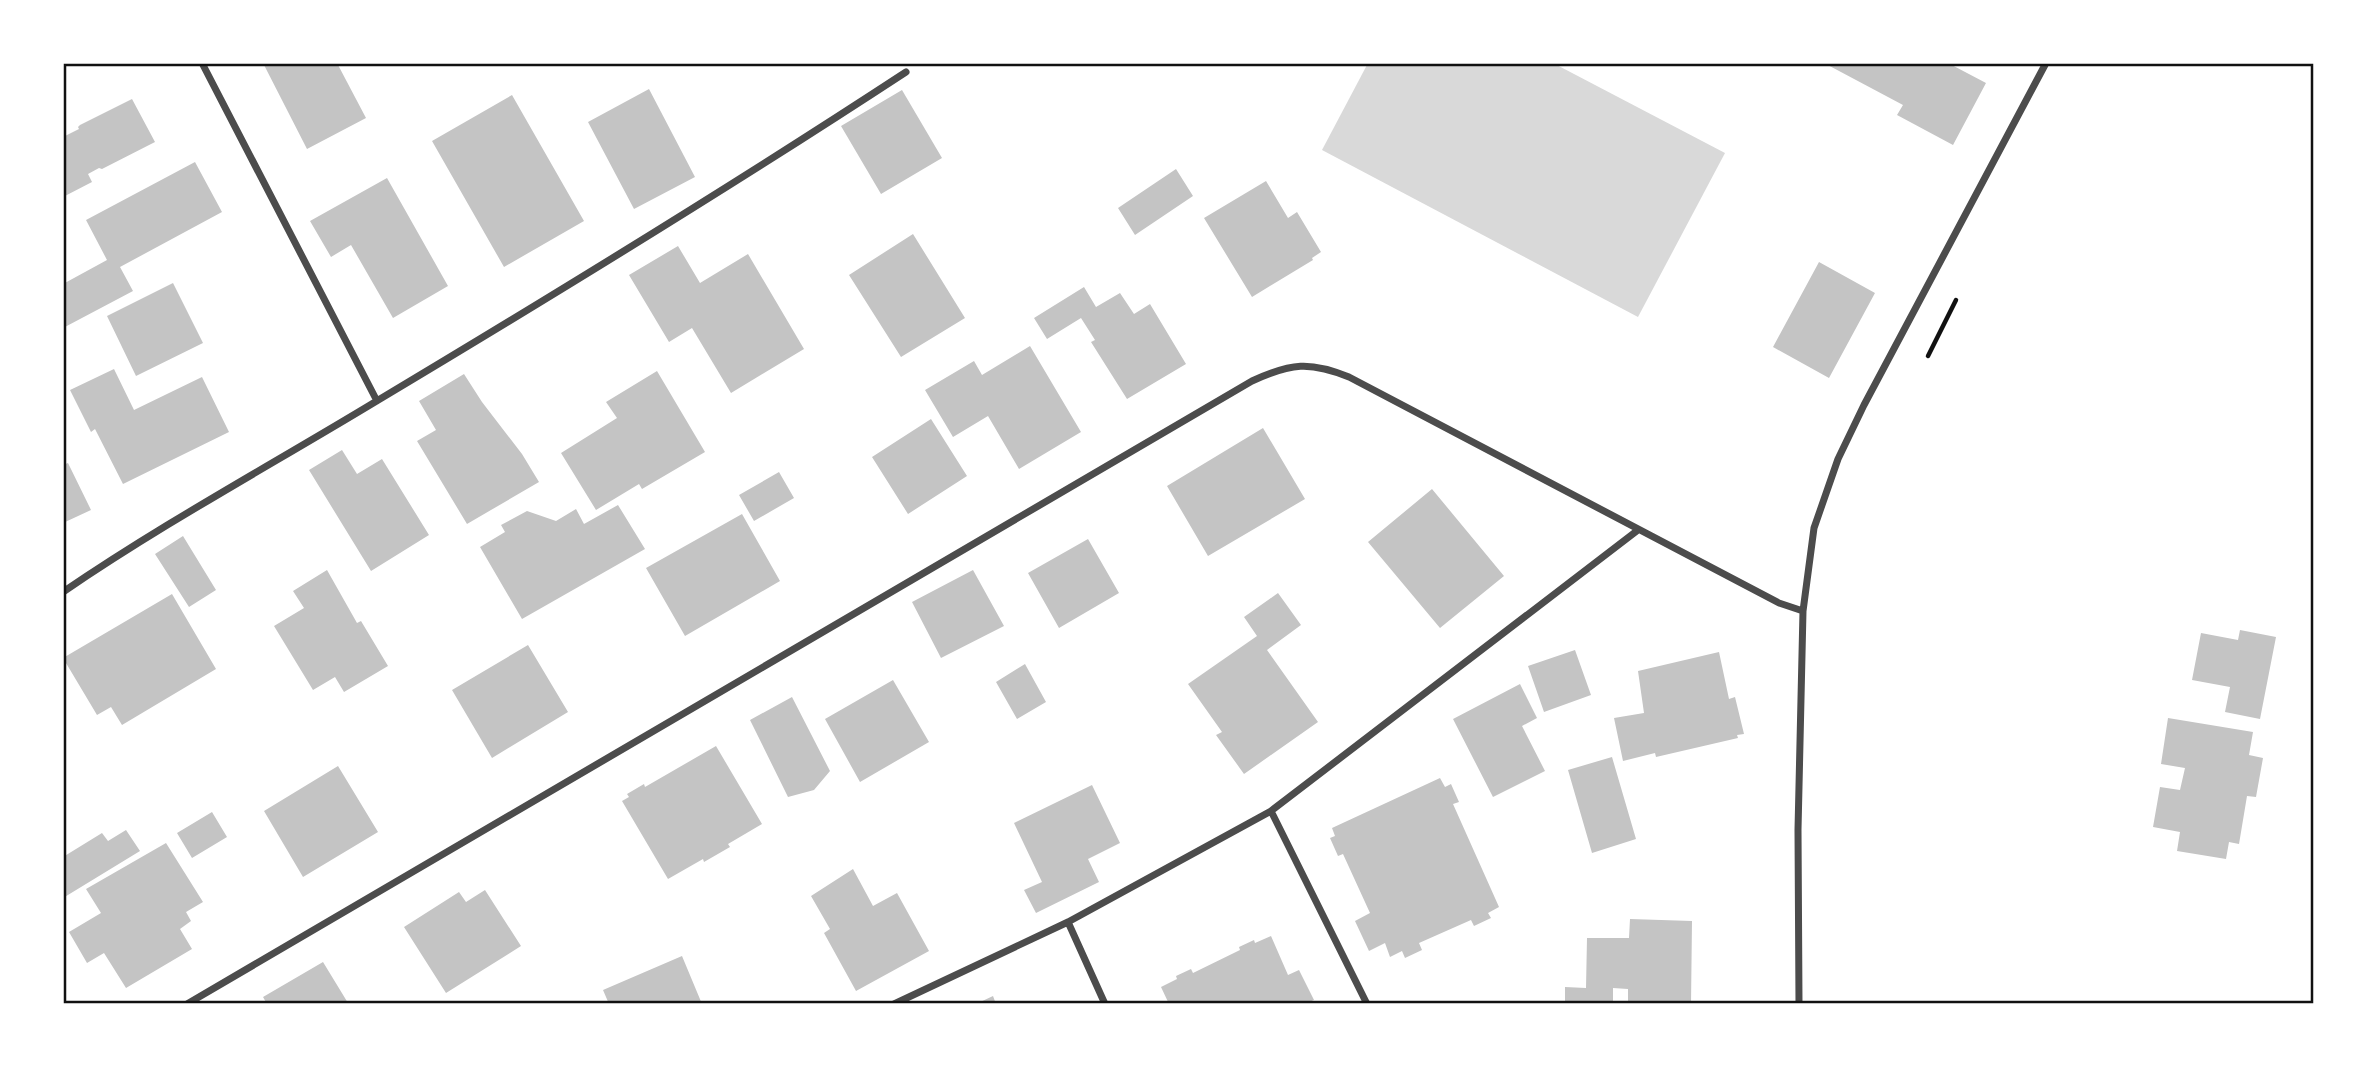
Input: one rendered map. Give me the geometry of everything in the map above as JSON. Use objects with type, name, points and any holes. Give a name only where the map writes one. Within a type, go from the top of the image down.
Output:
[{"type":"street","points":[[202,63],[377,401]]},
{"type":"street","points":[[1799,1004],[1798,830],[1803,611],[1814,528],[1838,459],[1948,244],[2046,63]]},
{"type":"street","points":[[63,592],[125,550],[377,401],[747,176],[906,72]]},
{"type":"street","points":[[187,1004],[1252,381],[1280,368],[1304,364],[1328,368],[1349,377],[1779,603],[1803,611]]},
{"type":"street","points":[[894,1004],[1068,922],[1271,811],[1639,530]]},
{"type":"street","points":[[1271,811],[1367,1004]]},
{"type":"street","points":[[1068,922],[1105,1004]]},
{"type":"path","points":[[1928,356],[1956,300]]},
{"type":"shaded area","points":[[1368,63],[1553,63],[1725,153],[1638,317],[1322,150]]},
{"type":"building","points":[[263,63],[337,63],[366,118],[307,149]]},
{"type":"building","points":[[1824,63],[1948,63],[1986,83],[1953,145],[1897,115],[1903,105]]},
{"type":"building","points":[[649,89],[695,177],[634,209],[588,122]]},
{"type":"building","points":[[902,90],[942,158],[881,194],[841,126]]},
{"type":"building","points":[[512,95],[584,221],[504,267],[432,141]]},
{"type":"building","points":[[132,99],[155,142],[88,174],[92,182],[63,197],[63,137],[79,129],[80,125]]},
{"type":"building","points":[[195,162],[222,212],[120,267],[133,291],[63,328],[63,284],[107,260],[86,220]]},
{"type":"building","points":[[1176,169],[1193,196],[1135,235],[1118,208]]},
{"type":"building","points":[[387,178],[448,286],[393,318],[351,245],[331,257],[310,221]]},
{"type":"building","points":[[1266,181],[1288,218],[1297,212],[1321,252],[1312,258],[1313,260],[1252,297],[1204,218]]},
{"type":"building","points":[[913,234],[965,318],[901,357],[849,275]]},
{"type":"building","points":[[678,246],[700,283],[748,254],[804,349],[731,393],[692,328],[669,342],[629,275]]},
{"type":"building","points":[[1819,262],[1875,293],[1829,378],[1773,347]]},
{"type":"building","points":[[173,283],[203,343],[136,376],[107,316]]},
{"type":"building","points":[[1084,287],[1096,307],[1120,293],[1134,314],[1150,304],[1186,364],[1127,399],[1091,342],[1095,340],[1081,318],[1047,339],[1034,318]]},
{"type":"building","points":[[1030,346],[1081,432],[1019,469],[988,416],[953,437],[925,390],[974,361],[982,375]]},
{"type":"building","points":[[114,369],[134,410],[202,377],[229,432],[123,484],[95,429],[91,432],[70,390]]},
{"type":"building","points":[[657,371],[705,452],[642,489],[639,484],[596,510],[561,453],[617,418],[606,402]]},
{"type":"building","points":[[464,374],[539,482],[467,524],[417,441],[436,430],[419,401]]},
{"type":"building","points":[[931,419],[967,476],[908,514],[872,457]]},
{"type":"building","points":[[1263,428],[1305,499],[1208,556],[1167,486]]},
{"type":"building","points":[[342,450],[357,474],[382,459],[429,535],[371,571],[309,470]]},
{"type":"building","points":[[68,463],[91,510],[63,523],[63,465]]},
{"type":"building","points":[[779,472],[794,498],[754,521],[739,495]]},
{"type":"building","points":[[1432,489],[1504,576],[1440,628],[1368,542]]},
{"type":"building","points":[[618,505],[645,549],[522,619],[480,547],[505,532],[501,525],[527,511],[556,521],[576,509],[584,524]]},
{"type":"building","points":[[742,514],[780,581],[685,636],[646,568]]},
{"type":"building","points":[[183,536],[216,590],[189,607],[155,554]]},
{"type":"building","points":[[1088,539],[1119,593],[1059,628],[1028,573]]},
{"type":"building","points":[[327,570],[357,623],[361,621],[388,666],[344,692],[335,677],[313,690],[274,626],[304,608],[293,591]]},
{"type":"building","points":[[973,570],[1004,626],[941,658],[912,602]]},
{"type":"building","points":[[1278,593],[1301,625],[1267,650],[1318,722],[1244,774],[1216,735],[1222,732],[1188,684],[1257,636],[1244,617]]},
{"type":"building","points":[[172,594],[216,669],[122,725],[111,707],[97,715],[63,658]]},
{"type":"building","points":[[2240,630],[2276,637],[2260,719],[2225,712],[2230,687],[2192,680],[2201,633],[2238,640]]},
{"type":"building","points":[[528,645],[568,712],[492,758],[452,690]]},
{"type":"building","points":[[1575,650],[1591,695],[1544,712],[1528,666]]},
{"type":"building","points":[[1719,652],[1729,699],[1735,697],[1744,734],[1737,735],[1738,738],[1656,757],[1655,753],[1623,761],[1614,718],[1644,713],[1638,671]]},
{"type":"building","points":[[1025,664],[1046,702],[1017,719],[996,682]]},
{"type":"building","points":[[893,680],[929,742],[860,782],[825,719]]},
{"type":"building","points":[[1520,684],[1537,718],[1522,726],[1545,771],[1493,797],[1453,719]]},
{"type":"building","points":[[792,697],[830,771],[814,790],[788,797],[750,720]]},
{"type":"building","points":[[2168,718],[2253,732],[2249,755],[2263,758],[2256,797],[2247,796],[2239,844],[2229,842],[2226,859],[2177,851],[2180,832],[2153,827],[2160,787],[2180,790],[2185,768],[2161,764]]},
{"type":"building","points":[[716,746],[762,824],[728,844],[730,847],[668,879],[622,801],[629,797],[627,794],[644,784],[645,787]]},
{"type":"building","points":[[1612,757],[1636,839],[1592,853],[1568,770]]},
{"type":"building","points":[[338,766],[378,832],[303,877],[264,811]]},
{"type":"building","points":[[1440,778],[1445,787],[1451,784],[1459,802],[1453,804],[1499,907],[1488,913],[1491,918],[1474,926],[1471,920],[1419,943],[1422,950],[1405,958],[1402,951],[1390,957],[1385,943],[1369,951],[1355,921],[1370,913],[1343,854],[1338,856],[1330,838],[1335,836],[1332,828]]},
{"type":"building","points":[[1092,785],[1120,843],[1088,859],[1099,882],[1036,913],[1024,890],[1042,882],[1014,823]]},
{"type":"building","points":[[212,812],[227,837],[192,858],[177,833]]},
{"type":"building","points":[[126,830],[140,851],[63,898],[63,857],[102,833],[108,841]]},
{"type":"building","points":[[166,843],[203,902],[186,912],[191,921],[180,929],[192,949],[126,988],[104,953],[87,963],[69,932],[101,913],[86,889]]},
{"type":"building","points":[[853,869],[873,906],[897,893],[929,951],[856,991],[824,933],[830,929],[811,896]]},
{"type":"building","points":[[485,890],[521,946],[446,993],[404,927],[459,892],[466,902]]},
{"type":"building","points":[[1630,919],[1692,921],[1691,1004],[1628,1004],[1628,989],[1613,988],[1613,1004],[1565,1004],[1565,987],[1586,988],[1587,938],[1629,938]]},
{"type":"building","points":[[1271,936],[1288,975],[1299,970],[1314,1000],[1304,1004],[1169,1004],[1161,987],[1177,979],[1176,976],[1191,969],[1193,973],[1240,950],[1239,947]]},
{"type":"building","points":[[682,956],[702,1004],[609,1004],[603,990]]},
{"type":"building","points":[[323,962],[348,1003],[267,1004],[263,997]]},
{"type":"building","points":[[993,996],[996,1004],[976,1004]]}]
